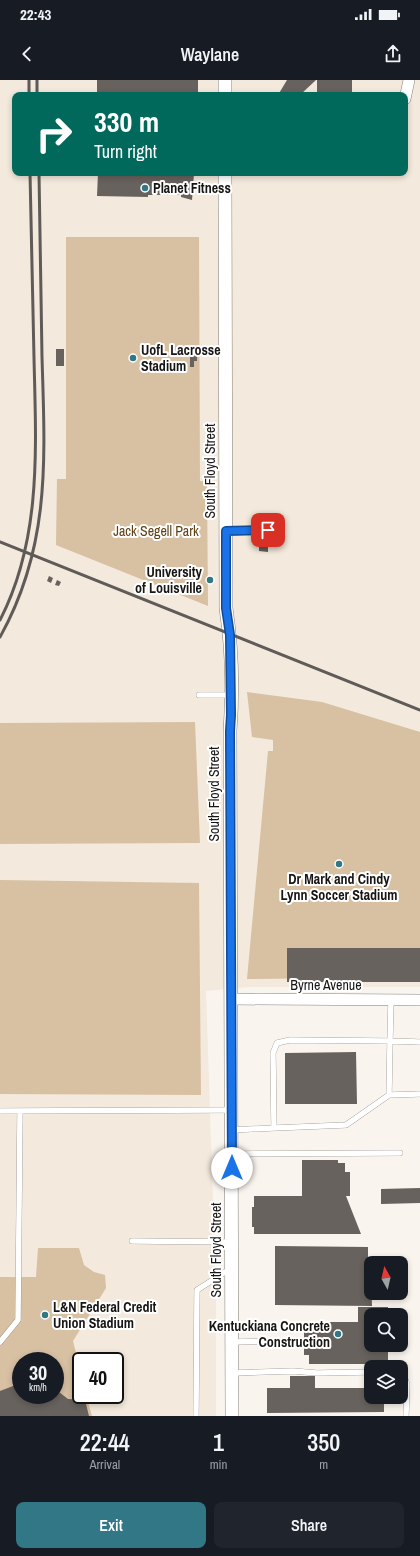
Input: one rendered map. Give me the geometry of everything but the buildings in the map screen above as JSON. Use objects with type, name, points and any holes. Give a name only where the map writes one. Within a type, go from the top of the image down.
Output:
[{"type":"street","points":[[225,80],[225,92]]},
{"type":"street","points":[[407,92],[409,80]]},
{"type":"street","name":"South Floyd Street","points":[[226,176],[226,608],[230,635],[231,695],[232,1416]]},
{"type":"street","name":"Byrne Avenue","points":[[231,999],[420,1000]]},
{"type":"lane","points":[[226,531],[268,530]]},
{"type":"lane","points":[[199,695],[231,695]]},
{"type":"lane","points":[[389,1095],[391,1000]]},
{"type":"lane","points":[[274,1128],[272,1053],[277,1043],[290,1040],[420,1042]]},
{"type":"lane","points":[[231,1130],[346,1125],[389,1095],[420,1094]]},
{"type":"lane","points":[[0,1111],[231,1110]]},
{"type":"lane","points":[[0,1342],[18,1320],[20,1111]]},
{"type":"lane","points":[[232,1154],[400,1153]]},
{"type":"lane","points":[[132,1241],[232,1242]]},
{"type":"lane","points":[[196,1416],[197,1290],[232,1268]]},
{"type":"lane","points":[[232,1342],[282,1341]]},
{"type":"lane","points":[[232,1372],[364,1372]]},
{"type":"lane","points":[[406,1404],[406,1416]]},
{"type":"shaded area","name":"University of Louisville","points":[[0,80],[420,80],[420,987],[249,987],[206,991],[216,1294],[216,1416],[0,1416]]},
{"type":"green space","name":"UofL Lacrosse Stadium","points":[[66,237],[199,237],[200,481],[207,481],[208,606],[56,545],[57,479],[66,479]]},
{"type":"green space","name":"Dr Mark and Cindy Lynn Soccer Stadium","points":[[247,692],[322,702],[420,732],[420,977],[247,979],[268,751],[273,751],[273,740],[252,737]]},
{"type":"green space","points":[[195,722],[200,843],[0,844],[0,723]]},
{"type":"green space","points":[[0,880],[199,883],[201,1095],[0,1094]]},
{"type":"green space","name":"L&N Federal Credit Union Stadium","points":[[38,1248],[79,1248],[84,1265],[94,1272],[105,1275],[106,1288],[73,1341],[76,1352],[72,1352],[72,1404],[89,1404],[92,1416],[0,1416],[0,1277],[36,1277]]},
{"type":"railway","points":[[29,80],[29,92]]},
{"type":"railway","points":[[37,80],[37,92]]},
{"type":"railway","points":[[0,620],[14,589],[23,557],[30,525],[34,492],[35,425],[30,176]]},
{"type":"railway","points":[[0,637],[17,603],[28,569],[36,535],[41,501],[44,431],[39,176]]},
{"type":"railway","points":[[0,542],[420,710]]},
{"type":"place","name":"Planet Fitness","points":[[145,188]]},
{"type":"place","name":"UofL Lacrosse Stadium","points":[[133,358]]},
{"type":"place","name":"University of Louisville","points":[[210,580]]},
{"type":"place","name":"Dr Mark and Cindy Lynn Soccer Stadium","points":[[339,864]]},
{"type":"place","name":"L&N Federal Credit Union Stadium","points":[[45,1315]]},
{"type":"place","name":"Kentuckiana Concrete Construction","points":[[338,1334]]},
{"type":"route","points":[[232,1168],[231,715],[230,635],[226,608],[226,531],[268,530]]},
{"type":"park label","name":"Jack Segell Park","points":[[156,531]]}]
